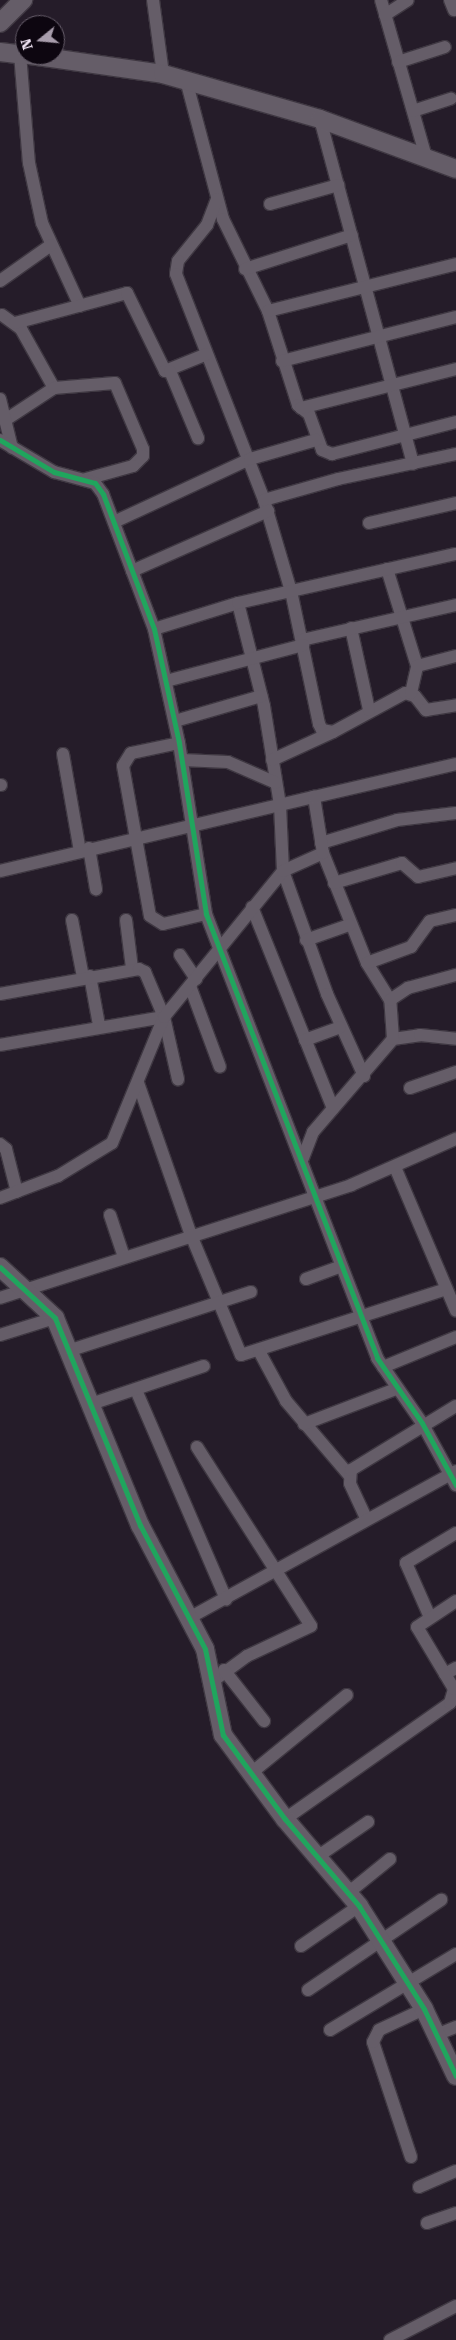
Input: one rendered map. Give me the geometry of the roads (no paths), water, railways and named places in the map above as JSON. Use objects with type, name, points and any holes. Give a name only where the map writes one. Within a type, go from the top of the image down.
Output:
[{"type":"street","points":[[0,24],[21,0]]},
{"type":"street","points":[[153,0],[163,74]]},
{"type":"street","points":[[381,0],[427,160]]},
{"type":"street","points":[[385,15],[408,0]]},
{"type":"street","points":[[398,62],[445,47]]},
{"type":"street","points":[[0,52],[15,54]]},
{"type":"street","points":[[65,61],[163,74],[186,80],[320,120],[456,169]]},
{"type":"street","points":[[25,65],[29,163],[51,245],[80,306]]},
{"type":"street","points":[[186,80],[217,199],[246,269],[268,311],[282,361],[301,408],[309,414],[316,440],[332,454],[456,422]]},
{"type":"street","points":[[413,111],[451,99]]},
{"type":"street","points":[[320,120],[394,384],[414,464]]},
{"type":"street","points":[[270,204],[338,185]]},
{"type":"street","points":[[217,199],[207,225],[176,266],[207,354],[250,459],[266,506],[291,590],[319,724],[322,730],[333,732]]},
{"type":"street","points":[[246,269],[352,235]]},
{"type":"street","points":[[0,281],[51,245]]},
{"type":"street","points":[[268,311],[456,264]]},
{"type":"street","points":[[15,324],[80,306],[130,295],[162,366],[170,370],[198,438]]},
{"type":"street","points":[[1,315],[15,324],[50,374],[54,388]]},
{"type":"street","points":[[282,361],[380,334],[456,317]]},
{"type":"street","points":[[170,370],[207,354]]},
{"type":"street","points":[[301,408],[456,369]]},
{"type":"street","points":[[0,440],[54,472],[86,479],[133,466],[143,456],[143,449],[115,383],[54,388],[7,419]]},
{"type":"street","points":[[0,399],[7,419],[12,448]]},
{"type":"street","points":[[114,522],[250,459],[316,440]]},
{"type":"street","points":[[132,571],[266,506],[456,454]]},
{"type":"street","points":[[86,479],[103,494],[154,629],[175,721],[206,914],[275,1099],[303,1158],[341,1266],[382,1368],[422,1423],[454,1477],[366,1518],[276,1572],[189,1618]]},
{"type":"street","points":[[369,523],[456,503]]},
{"type":"street","points":[[154,629],[238,603],[456,554]]},
{"type":"street","points":[[387,569],[404,615],[417,666],[410,693]]},
{"type":"street","points":[[238,603],[261,696],[276,782],[280,806],[283,871],[306,940],[340,1027],[364,1076]]},
{"type":"street","points":[[166,681],[351,628],[456,605]]},
{"type":"street","points":[[351,628],[369,710]]},
{"type":"street","points":[[417,666],[456,656]]},
{"type":"street","points":[[272,760],[333,732],[369,710],[410,693]]},
{"type":"street","points":[[410,693],[426,710],[456,705]]},
{"type":"street","points":[[175,721],[261,696]]},
{"type":"street","points":[[179,743],[131,753],[125,759],[150,916],[155,923],[206,914]]},
{"type":"street","points":[[63,754],[84,850],[96,889]]},
{"type":"street","points":[[182,760],[228,762],[276,782]]},
{"type":"street","points":[[0,871],[84,850],[192,828],[456,764]]},
{"type":"street","points":[[303,1158],[306,1142],[333,1108],[364,1076],[393,1038],[390,1000],[367,963],[349,925],[322,848],[314,797]]},
{"type":"street","points":[[0,1198],[58,1176],[112,1143],[164,1017],[283,871],[322,848],[397,820],[456,813]]},
{"type":"street","points":[[334,883],[402,863],[418,877],[456,868]]},
{"type":"street","points":[[252,907],[333,1108]]},
{"type":"street","points":[[367,963],[411,947],[430,921],[456,915]]},
{"type":"street","points":[[72,920],[99,1025]]},
{"type":"street","points":[[126,920],[132,968]]},
{"type":"street","points":[[306,940],[349,925]]},
{"type":"street","points":[[180,955],[193,983],[220,1067]]},
{"type":"street","points":[[0,994],[132,968],[145,972],[164,1017],[178,1079]]},
{"type":"street","points":[[390,1000],[408,988],[456,975]]},
{"type":"street","points":[[0,1045],[99,1025],[164,1017]]},
{"type":"street","points":[[305,1040],[340,1027]]},
{"type":"street","points":[[393,1038],[420,1035],[456,1039]]},
{"type":"street","points":[[410,1088],[456,1072]]},
{"type":"street","points":[[138,1083],[191,1235],[236,1350],[241,1355],[260,1351],[363,1319],[446,1289]]},
{"type":"street","points":[[0,1298],[123,1254],[191,1235],[395,1167],[456,1139]]},
{"type":"street","points":[[0,1144],[6,1149],[17,1192]]},
{"type":"street","points":[[395,1167],[456,1311]]},
{"type":"street","points":[[110,1215],[123,1254]]},
{"type":"street","points":[[306,1279],[341,1266]]},
{"type":"street","points":[[0,1267],[26,1289],[55,1318],[71,1350],[140,1525],[219,1675],[264,1721]]},
{"type":"street","points":[[71,1350],[251,1292]]},
{"type":"street","points":[[0,1335],[55,1318]]},
{"type":"street","points":[[382,1368],[456,1337]]},
{"type":"street","points":[[260,1351],[272,1380],[304,1424],[349,1476],[366,1518]]},
{"type":"street","points":[[92,1404],[204,1366]]},
{"type":"street","points":[[304,1424],[396,1389]]},
{"type":"street","points":[[136,1390],[226,1599]]},
{"type":"street","points":[[349,1476],[357,1465],[422,1423],[456,1406]]},
{"type":"street","points":[[197,1447],[310,1626],[219,1675]]},
{"type":"street","points":[[428,1615],[406,1563],[456,1534]]},
{"type":"street","points":[[285,1819],[450,1703],[454,1689],[450,1671],[417,1627],[428,1615],[456,1601]]},
{"type":"street","points":[[219,1675],[223,1735],[285,1819],[359,1906],[424,2009],[456,2076]]},
{"type":"street","points":[[250,1774],[348,1695]]},
{"type":"street","points":[[317,1858],[368,1822]]},
{"type":"street","points":[[348,1893],[390,1859]]},
{"type":"street","points":[[308,1990],[441,1900]]},
{"type":"street","points":[[301,1946],[359,1906]]},
{"type":"street","points":[[330,2030],[456,1954]]},
{"type":"street","points":[[411,2157],[373,2042],[379,2030],[424,2009]]},
{"type":"street","points":[[436,2034],[456,2027]]},
{"type":"street","points":[[419,2187],[456,2171]]},
{"type":"street","points":[[427,2223],[456,2212]]},
{"type":"street","points":[[390,2340],[456,2306]]}]
